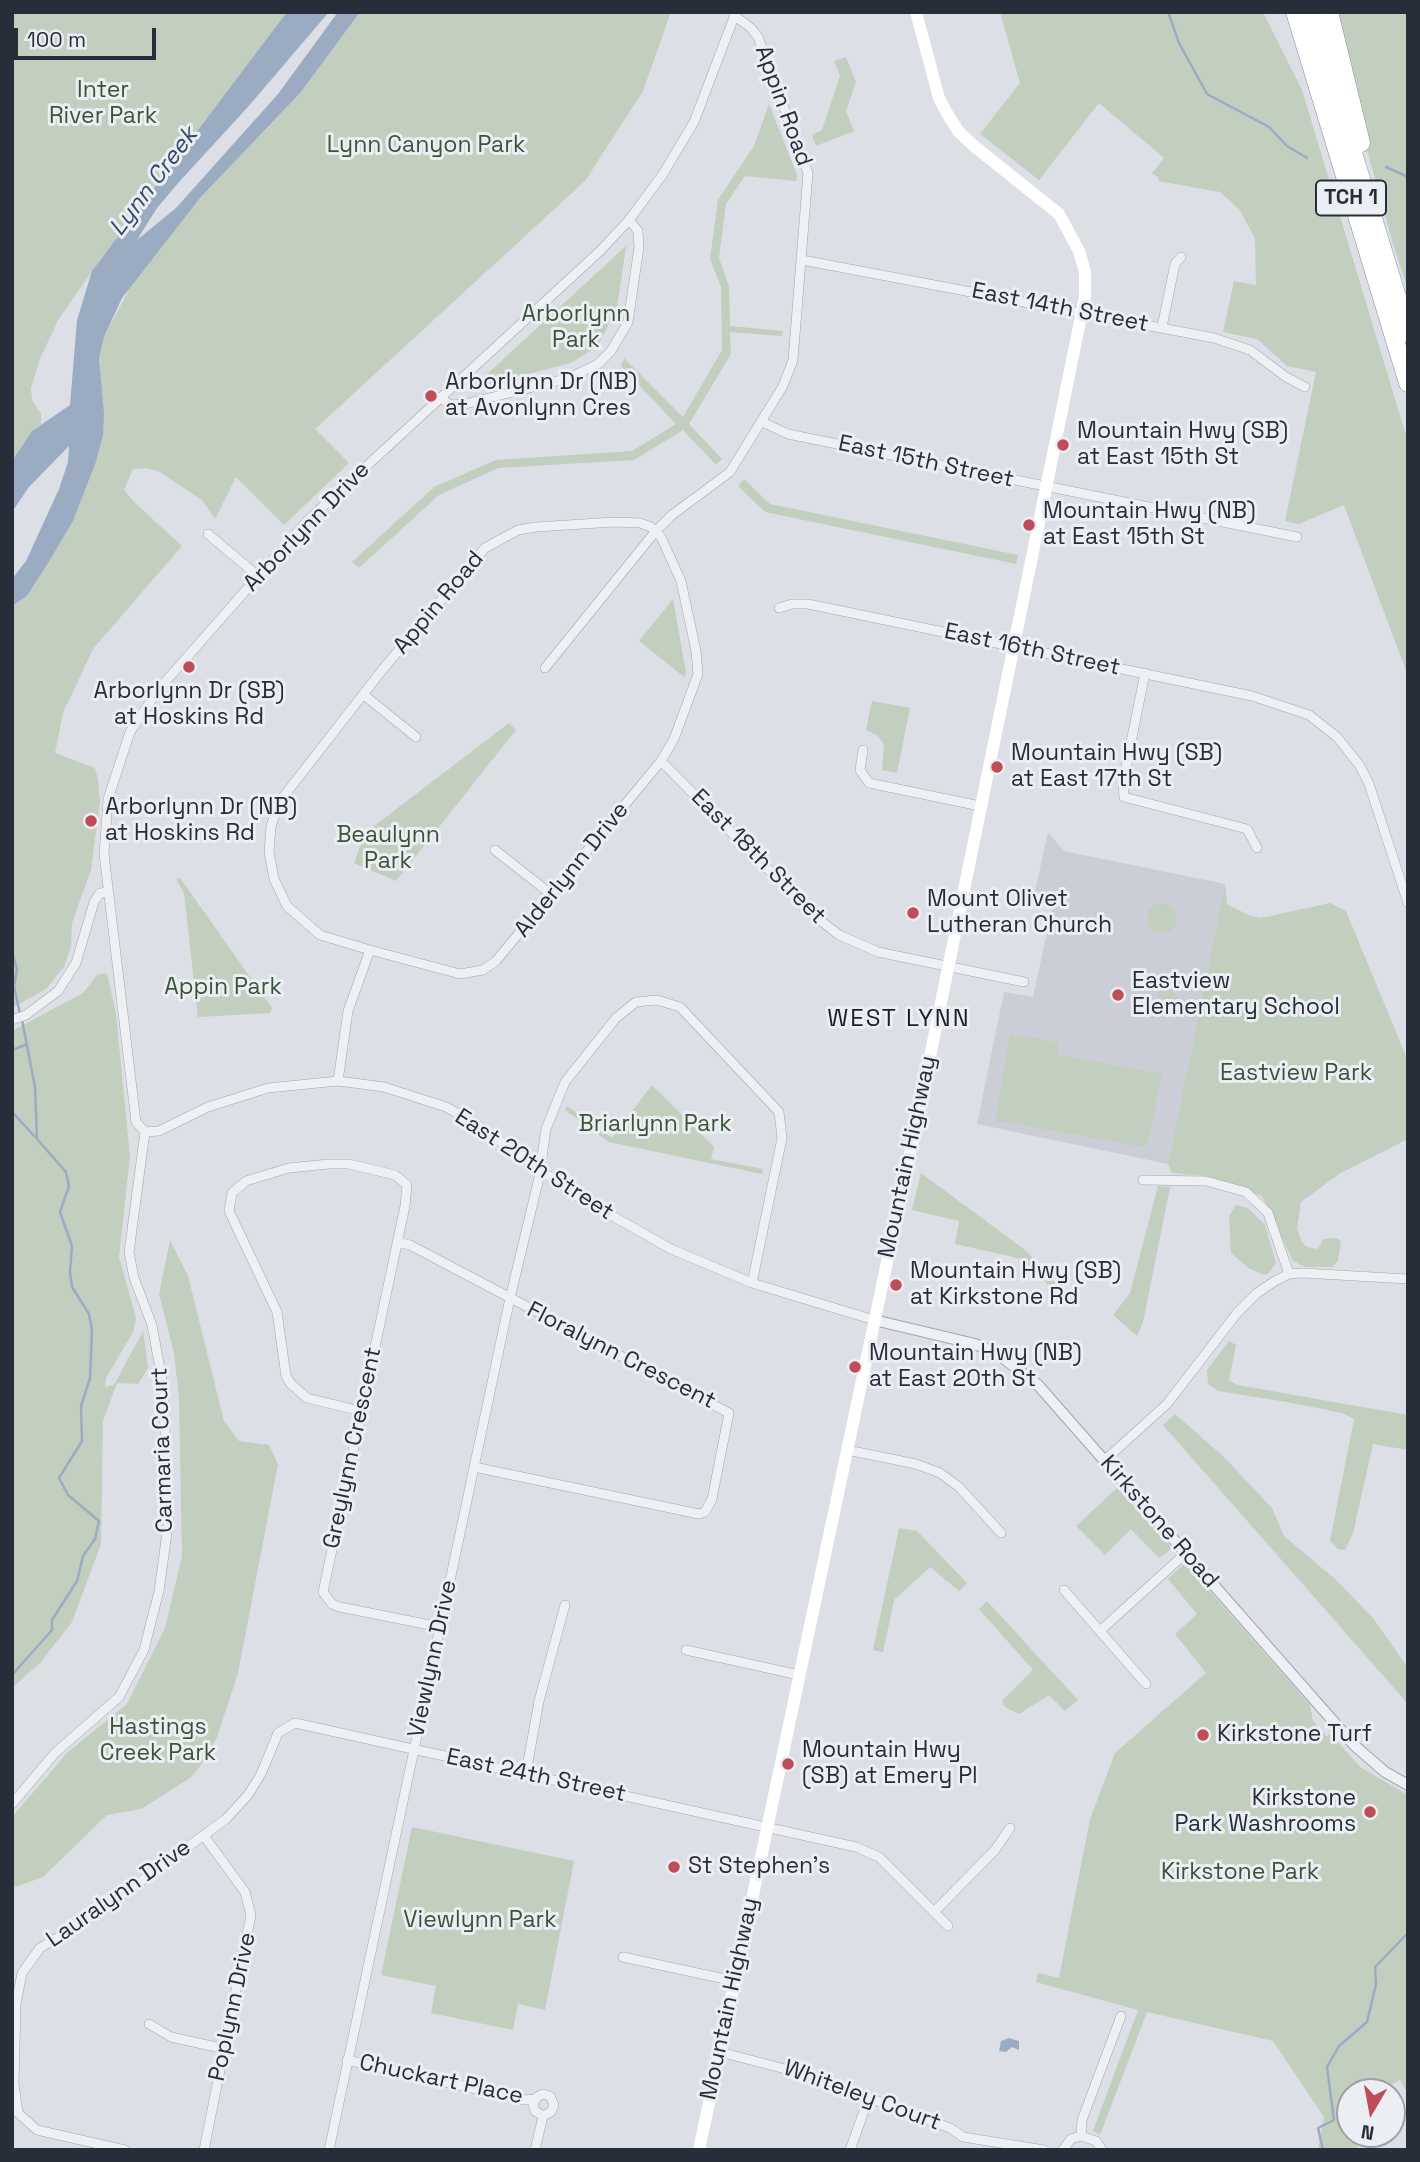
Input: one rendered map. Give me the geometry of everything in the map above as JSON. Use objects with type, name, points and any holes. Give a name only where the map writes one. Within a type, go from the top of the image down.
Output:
[{"type":"highway","name":"TCH 1","points":[[1295,12],[1408,383]]},
{"type":"highway","name":"TCH 1","points":[[1310,12],[1408,333]]},
{"type":"highway","points":[[1329,12],[1370,181],[1374,226]]},
{"type":"main road","name":"Mountain Highway","points":[[699,2150],[1082,312],[1085,272],[1069,228],[1044,201],[958,131],[939,98],[916,12]]},
{"type":"street","name":"Arborlynn Drive","points":[[145,1132],[136,1122],[104,854],[106,812],[114,773],[130,732],[158,690],[307,521],[600,251],[629,220],[663,174],[694,122],[736,14]]},
{"type":"street","name":"Appin Road","points":[[370,950],[320,935],[295,915],[274,879],[269,852],[271,826],[280,800],[477,556],[495,541],[518,530],[571,525],[640,523],[656,532],[672,515],[730,472],[783,386],[793,360],[809,191],[806,161],[758,37],[736,14]]},
{"type":"street","points":[[440,397],[450,405],[465,404],[569,378],[598,364],[611,351],[628,322],[639,247],[638,231],[629,220]]},
{"type":"street","points":[[1162,327],[1175,264],[1181,257]]},
{"type":"street","name":"East 14th Street","points":[[802,260],[1162,327],[1250,350],[1305,387]]},
{"type":"street","name":"East 15th Street","points":[[762,422],[788,434],[1297,537]]},
{"type":"street","points":[[545,668],[656,532]]},
{"type":"street","name":"Alderlynn Drive","points":[[370,950],[460,974],[483,970],[506,951],[661,761],[677,730],[698,674],[681,580],[661,537],[656,532]]},
{"type":"street","points":[[208,534],[258,576]]},
{"type":"street","name":"East 16th Street","points":[[779,608],[792,604],[808,604],[1145,673],[1285,705],[1325,725],[1360,766],[1369,784],[1408,903]]},
{"type":"street","points":[[1145,673],[1123,782],[1124,797],[1247,830],[1257,848]]},
{"type":"street","points":[[364,695],[416,737]]},
{"type":"street","points":[[863,750],[860,770],[869,783],[980,806]]},
{"type":"street","name":"East 18th Street","points":[[661,761],[824,925],[861,947],[1024,982]]},
{"type":"street","points":[[495,850],[552,895]]},
{"type":"street","points":[[18,1018],[49,1000],[73,972],[94,902],[100,893],[108,892]]},
{"type":"street","points":[[338,1081],[348,1011],[370,950]]},
{"type":"street","name":"Viewlynn Drive","points":[[329,2150],[551,1113],[572,1073],[625,1009],[647,1000],[671,1002],[688,1015],[775,1106],[781,1120],[782,1138],[752,1283]]},
{"type":"street","name":"East 20th Street","points":[[145,1132],[159,1131],[249,1092],[290,1084],[338,1081],[384,1087],[446,1107],[472,1121],[540,1170],[627,1226],[671,1249],[752,1283],[874,1320]]},
{"type":"street","name":"Carmaria Court","points":[[12,1804],[55,1753],[119,1697],[144,1650],[159,1591],[169,1518],[163,1385],[152,1325],[134,1278],[129,1252],[145,1132]]},
{"type":"street","name":"Greylynn Crescent","points":[[361,1411],[307,1398],[291,1384],[284,1365],[277,1312],[231,1219],[229,1201],[237,1186],[246,1181],[306,1166],[349,1164],[395,1175],[405,1182],[407,1196],[323,1592],[332,1604],[340,1607],[440,1627]]},
{"type":"street","points":[[1143,1180],[1206,1181],[1246,1192],[1268,1213],[1289,1274]]},
{"type":"street","name":"Floralynn Crescent","points":[[397,1242],[410,1245],[729,1413],[712,1499],[705,1512],[698,1514],[474,1467]]},
{"type":"street","points":[[1105,1460],[1167,1404],[1237,1313],[1257,1293],[1289,1274],[1332,1273],[1408,1279]]},
{"type":"street","name":"Kirkstone Road","points":[[874,1320],[948,1336],[998,1354],[1038,1385],[1362,1754],[1408,1785]]},
{"type":"street","points":[[847,1450],[916,1464],[940,1473],[959,1487],[1001,1533]]},
{"type":"street","points":[[1101,1630],[1186,1553]]},
{"type":"street","points":[[1065,1590],[1146,1684]]},
{"type":"street","points":[[526,1773],[539,1701],[565,1605]]},
{"type":"street","points":[[687,1650],[799,1675]]},
{"type":"street","name":"Lauralynn Drive","points":[[125,2150],[51,2134],[26,2123],[15,2104],[16,2004],[22,1973],[40,1948],[92,1917],[226,1819],[248,1795],[261,1774],[278,1733],[295,1723],[307,1724]]},
{"type":"street","name":"East 24th Street","points":[[307,1724],[841,1843],[879,1857],[948,1926]]},
{"type":"street","points":[[934,1912],[995,1850],[1010,1828]]},
{"type":"street","name":"Poplynn Drive","points":[[204,1836],[245,1892],[251,1915],[204,2150]]},
{"type":"street","points":[[623,1958],[734,1981]]},
{"type":"street","points":[[1081,2136],[1082,2120],[1121,2016]]},
{"type":"street","points":[[149,2024],[171,2038],[225,2049]]},
{"type":"street","name":"Whiteley Court","points":[[720,2052],[771,2063],[950,2128],[963,2137],[1044,2150]]},
{"type":"street","name":"Chuckart Place","points":[[347,2060],[525,2100],[534,2099]]},
{"type":"street","points":[[543,2094],[553,2101],[551,2112],[543,2116],[533,2108],[534,2099],[543,2094]]},
{"type":"street","points":[[850,2150],[868,2100]]},
{"type":"street","points":[[535,2150],[543,2116]]},
{"type":"street","points":[[1063,2150],[1071,2139],[1081,2136],[1096,2141],[1102,2150]]},
{"type":"shaded area","name":"Eastview Elementary School","points":[[1048,832],[1064,851],[1225,884],[1168,1164],[977,1124],[1004,992],[1033,997],[1053,905],[1033,900]]},
{"type":"green space","name":"Inter River Park","points":[[12,12],[287,12],[58,320],[40,359],[31,388],[32,400],[41,414],[41,424],[32,431],[12,461]]},
{"type":"green space","name":"Lynn Canyon Park","points":[[360,12],[671,12],[643,91],[585,181],[315,429],[349,463],[284,525],[236,477],[215,519],[203,501],[160,472],[147,468],[133,469],[124,490],[182,546],[93,649],[63,713],[55,753],[95,768],[98,780],[100,801],[91,870],[72,923],[71,947],[64,967],[46,989],[12,1008],[12,606],[27,596],[73,521],[96,462],[103,435],[99,359],[104,337],[135,278],[200,198],[301,92]]},
{"type":"green space","points":[[1000,12],[1263,12],[1302,90],[1408,442],[1408,676],[1344,505],[1299,524],[1285,521],[1316,372],[1287,366],[1257,339],[1223,332],[1234,281],[1256,285],[1255,238],[1239,209],[1220,192],[1158,181],[1159,178],[1152,173],[1164,158],[1099,103],[1039,180],[980,134],[1020,83]]},
{"type":"green space","points":[[1329,12],[1408,12],[1408,289],[1393,244]]},
{"type":"green space","points":[[846,57],[856,82],[846,111],[854,131],[816,146],[812,135],[822,130],[840,76],[834,61]]},
{"type":"green space","points":[[769,104],[797,175],[796,181],[745,176],[726,204],[719,258],[729,287],[730,326],[783,331],[782,336],[730,332],[731,354],[689,424],[722,459],[716,465],[683,430],[634,460],[498,468],[439,495],[359,568],[352,562],[434,487],[496,460],[632,451],[676,424],[621,366],[624,358],[683,417],[722,350],[721,287],[710,259],[718,200],[754,146]]},
{"type":"green space","name":"Arborlynn Park","points":[[626,246],[617,308],[597,347],[570,363],[471,389]]},
{"type":"green space","points":[[744,479],[770,504],[1018,555],[1016,564],[765,512],[738,486]]},
{"type":"green space","points":[[673,599],[686,673],[684,677],[639,641]]},
{"type":"green space","points":[[872,701],[910,708],[897,773],[882,770],[884,744],[877,735],[866,730]]},
{"type":"green space","name":"Beaulynn Park","points":[[509,723],[516,730],[396,881],[354,863],[365,833]]},
{"type":"green space","name":"Appin Park","points":[[180,878],[272,1008],[270,1013],[198,1017],[184,893],[176,879]]},
{"type":"green space","name":"Eastview Park","points":[[1225,884],[1227,904],[1248,915],[1261,918],[1330,903],[1346,911],[1408,1061],[1408,1139],[1339,1174],[1301,1202],[1297,1229],[1307,1247],[1318,1249],[1323,1239],[1336,1238],[1341,1241],[1338,1261],[1332,1267],[1305,1267],[1293,1261],[1262,1196],[1204,1176],[1172,1173],[1168,1164]]},
{"type":"green space","points":[[1162,903],[1168,904],[1176,912],[1176,924],[1168,932],[1162,933],[1156,932],[1148,924],[1147,918],[1148,912],[1156,904]]},
{"type":"green space","points":[[107,973],[116,1014],[130,1156],[119,1257],[136,1318],[133,1332],[106,1378],[105,1387],[114,1385],[143,1331],[148,1368],[138,1384],[117,1383],[103,1421],[101,1544],[72,1622],[40,1663],[12,1688],[12,1031],[83,993],[97,975]]},
{"type":"green space","points":[[1166,979],[1180,1003],[1167,1010],[1153,986]]},
{"type":"green space","points":[[1010,1034],[1057,1042],[1059,1055],[1162,1074],[1148,1143],[1144,1147],[995,1120]]},
{"type":"green space","name":"Briarlynn Park","points":[[652,1085],[714,1147],[711,1159],[763,1169],[762,1174],[609,1142],[565,1110],[567,1106],[612,1138]]},
{"type":"green space","points":[[921,1173],[1025,1250],[1073,1301],[1069,1305],[1022,1259],[955,1244],[959,1221],[912,1210]]},
{"type":"green space","points":[[1158,1186],[1170,1187],[1143,1322],[1137,1336],[1113,1315],[1130,1293]]},
{"type":"green space","points":[[1236,1205],[1248,1208],[1265,1225],[1276,1263],[1269,1273],[1264,1275],[1248,1268],[1231,1253],[1229,1216]]},
{"type":"green space","name":"Hastings Creek Park","points":[[170,1240],[188,1276],[224,1421],[239,1441],[269,1445],[278,1464],[238,1673],[217,1737],[206,1759],[190,1778],[141,1809],[107,1815],[43,1877],[12,1888],[12,1817],[67,1753],[127,1704],[165,1628],[182,1556],[179,1398],[174,1353],[159,1294]]},
{"type":"green space","points":[[1229,1341],[1236,1345],[1229,1380],[1237,1385],[1408,1415],[1408,1450],[1373,1444],[1353,1533],[1345,1550],[1338,1549],[1330,1541],[1354,1419],[1342,1413],[1218,1391],[1208,1384],[1207,1370]]},
{"type":"green space","points":[[1175,1414],[1224,1457],[1272,1508],[1284,1536],[1336,1580],[1373,1618],[1408,1668],[1408,1704],[1163,1425]]},
{"type":"green space","points":[[1117,1488],[1172,1548],[1159,1558],[1131,1529],[1105,1555],[1076,1526]]},
{"type":"green space","points":[[899,1528],[917,1531],[967,1583],[959,1591],[930,1567],[894,1600],[883,1652],[873,1650]]},
{"type":"green space","name":"Kirkstone Park","points":[[1185,1563],[1310,1705],[1313,1721],[1327,1737],[1329,1734],[1336,1740],[1360,1767],[1408,1795],[1408,2094],[1406,2078],[1336,2078],[1336,2148],[1357,2150],[1318,2150],[1324,2117],[1273,2041],[1147,2012],[1100,2135],[1093,2131],[1138,2010],[1036,1982],[1038,1973],[1059,1978],[1090,1819],[1115,1753],[1206,1673],[1175,1634],[1197,1614],[1168,1579]]},
{"type":"green space","points":[[987,1601],[1078,1700],[1065,1711],[1049,1695],[1019,1714],[1005,1707],[1002,1701],[1033,1670],[979,1609]]},
{"type":"green space","name":"Viewlynn Park","points":[[412,1827],[574,1861],[545,2010],[518,2004],[513,2030],[431,2013],[436,1986],[381,1975]]},
{"type":"water","points":[[287,12],[329,12],[157,208],[137,240],[176,208],[278,94],[338,12],[360,12],[301,92],[200,198],[122,298],[104,337],[99,359],[104,414],[103,435],[96,462],[73,521],[27,596],[12,606],[12,579],[26,561],[59,489],[68,462],[69,446],[29,487],[12,512],[12,461],[32,431],[70,405],[77,320],[92,271]]},
{"type":"water","points":[[1009,2038],[1019,2041],[1019,2050],[1012,2047],[1006,2052],[999,2051],[1001,2041]]},
{"type":"waterway","points":[[1168,12],[1179,43],[1207,94],[1269,127],[1287,146],[1307,158]]},
{"type":"waterway","points":[[1386,167],[1408,177]]},
{"type":"waterway","points":[[12,951],[17,970],[14,986],[20,1014]]},
{"type":"waterway","points":[[12,1675],[52,1630],[52,1620],[77,1581],[83,1556],[95,1539],[99,1521],[68,1495],[59,1478],[82,1441],[81,1406],[90,1378],[92,1330],[89,1314],[72,1287],[72,1246],[60,1212],[69,1186],[66,1172],[37,1139],[35,1087],[22,1020]]},
{"type":"waterway","points":[[12,1050],[25,1045]]},
{"type":"waterway","points":[[12,1112],[37,1139]]},
{"type":"waterway","points":[[1323,2150],[1318,2128],[1334,2120],[1327,2067],[1339,2046],[1367,2022],[1376,1984],[1375,1967],[1408,1933]]},
{"type":"place","name":"Arborlynn Dr (NB) at Avonlynn Cres","points":[[431,396]]},
{"type":"place","name":"Mountain Hwy (SB) at East 15th St","points":[[1063,445]]},
{"type":"place","name":"Mountain Hwy (NB) at East 15th St","points":[[1029,525]]},
{"type":"place","name":"Arborlynn Dr (SB) at Hoskins Rd","points":[[189,667]]},
{"type":"place","name":"Mountain Hwy (SB) at East 17th St","points":[[997,767]]},
{"type":"place","name":"Arborlynn Dr (NB) at Hoskins Rd","points":[[91,821]]},
{"type":"place","name":"Mount Olivet Lutheran Church","points":[[913,913]]},
{"type":"place","name":"Eastview Elementary School","points":[[1118,995]]},
{"type":"place","name":"Mountain Hwy (SB) at Kirkstone Rd","points":[[896,1285]]},
{"type":"place","name":"Mountain Hwy (NB) at East 20th St","points":[[855,1367]]},
{"type":"place","name":"Kirkstone Turf","points":[[1203,1735]]},
{"type":"place","name":"Mountain Hwy (SB) at Emery Pl","points":[[788,1764]]},
{"type":"place","name":"Kirkstone Park Washrooms","points":[[1370,1812]]},
{"type":"place","name":"St Stephen's","points":[[674,1867]]},
{"type":"district","name":"WEST LYNN","points":[[899,1019]]},
{"type":"water label","name":"Lynn Creek","points":[[154,182]]}]
